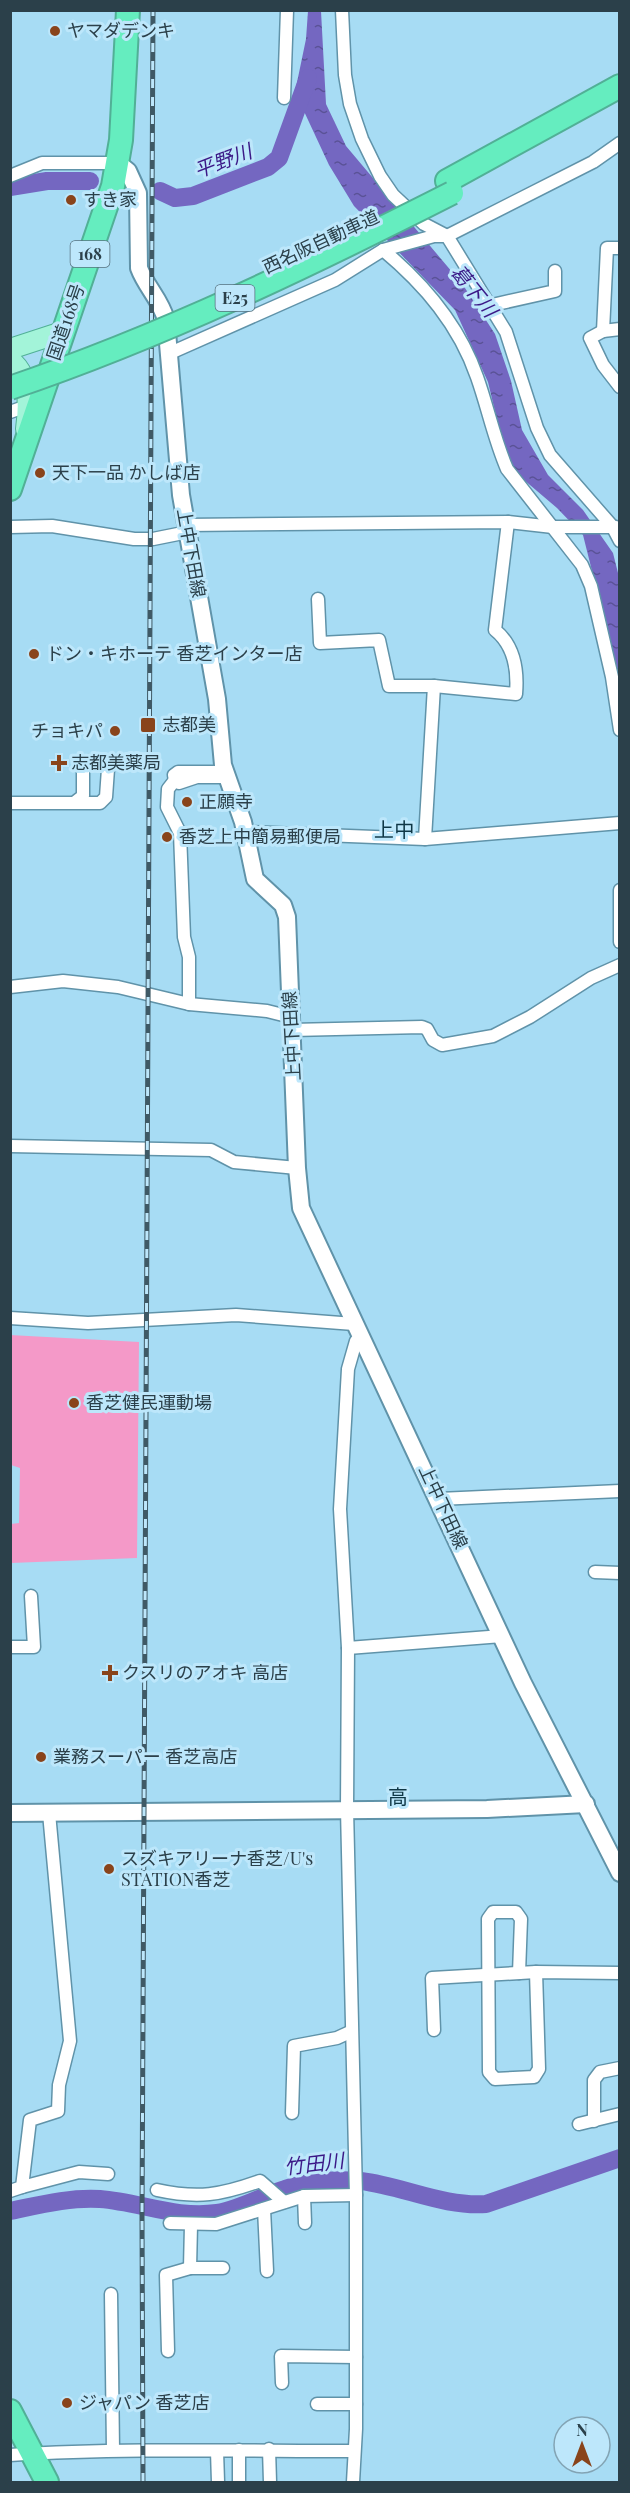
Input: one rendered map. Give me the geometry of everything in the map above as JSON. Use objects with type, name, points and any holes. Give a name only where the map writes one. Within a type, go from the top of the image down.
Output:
[{"type":"highway","name":"国道168号","points":[[10,489],[62,332],[103,220],[118,163],[128,10]]},
{"type":"highway","name":"西名阪自動車道","points":[[10,388],[224,303],[312,264],[450,187],[620,86]]},
{"type":"highway","name":"西名阪自動車道","points":[[10,374],[215,292],[450,187],[620,102]]},
{"type":"highway","points":[[10,2411],[21,2454],[43,2480]]},
{"type":"main road","name":"上中下田線","points":[[118,163],[132,176],[138,192],[139,268],[143,280],[163,309],[181,495],[217,699],[226,774],[246,832],[255,879],[286,910],[297,1168],[301,1208],[357,1331],[439,1498],[523,1683],[620,1873]]},
{"type":"main road","points":[[10,349],[62,332]]},
{"type":"main road","points":[[10,360],[23,378],[19,409],[20,464]]},
{"type":"main road","points":[[10,1813],[146,1814],[347,1809],[488,1809],[586,1804]]},
{"type":"street","points":[[284,98],[287,10]]},
{"type":"street","points":[[342,10],[346,88],[362,139],[393,195],[423,224],[447,236],[492,305],[514,351],[537,428],[550,455],[612,526],[620,541]]},
{"type":"street","points":[[168,354],[335,280],[386,249],[434,236],[447,236],[593,162],[620,143]]},
{"type":"street","points":[[10,176],[42,163],[118,163]]},
{"type":"street","points":[[603,331],[608,248],[620,248]]},
{"type":"street","points":[[386,249],[423,287],[456,329],[477,377],[507,469],[579,559],[591,586],[612,677],[620,730]]},
{"type":"street","points":[[492,305],[555,291],[555,271]]},
{"type":"street","points":[[620,329],[603,331],[590,338],[603,365],[620,387]]},
{"type":"street","points":[[10,527],[52,526],[134,539],[153,539],[187,529],[508,522],[554,527],[612,526]]},
{"type":"street","points":[[318,599],[320,643],[379,640],[389,686],[434,686],[516,694],[518,671],[508,640],[495,630],[508,522]]},
{"type":"street","points":[[425,839],[434,686]]},
{"type":"street","points":[[189,1004],[189,957],[184,938],[180,833],[167,807],[168,789],[178,771],[226,774]]},
{"type":"street","points":[[10,803],[74,803]]},
{"type":"street","points":[[246,832],[425,839],[620,823]]},
{"type":"street","points":[[620,890],[620,942]]},
{"type":"street","points":[[10,987],[63,981],[118,987],[189,1004],[267,1011],[291,1023],[422,1028],[426,1029],[433,1040],[442,1045],[478,1040],[517,1024],[574,987],[620,965]]},
{"type":"street","points":[[10,1146],[212,1150],[234,1162],[297,1168]]},
{"type":"street","points":[[10,1318],[88,1323],[236,1315],[357,1331],[348,1369],[340,1509],[348,1648],[347,1809],[350,2032],[356,2193],[356,2404],[353,2482]]},
{"type":"street","points":[[439,1498],[620,1491]]},
{"type":"street","points":[[595,1572],[620,1574]]},
{"type":"street","points":[[10,1647],[34,1647],[31,1596]]},
{"type":"street","points":[[348,1648],[502,1636]]},
{"type":"street","points":[[49,1813],[70,2042],[59,2085],[57,2111],[30,2120],[16,2189],[79,2172],[108,2174]]},
{"type":"street","points":[[519,1973],[521,1919],[516,1912],[494,1912],[488,1920],[489,2072],[495,2079],[534,2077],[539,2069],[536,1972]]},
{"type":"street","points":[[434,2030],[432,1978],[536,1972],[620,1973]]},
{"type":"street","points":[[292,2113],[294,2046],[338,2038],[350,2032]]},
{"type":"street","points":[[594,2121],[594,2080],[600,2072],[620,2068]]},
{"type":"street","points":[[579,2124],[620,2114]]},
{"type":"street","points":[[157,2190],[192,2196],[210,2195],[226,2193],[260,2181],[282,2200]]},
{"type":"street","points":[[170,2223],[191,2225],[232,2221],[282,2200],[304,2196],[356,2193]]},
{"type":"street","points":[[304,2196],[305,2223]]},
{"type":"street","points":[[264,2209],[267,2271]]},
{"type":"street","points":[[190,2268],[191,2225]]},
{"type":"street","points":[[168,2351],[165,2275],[190,2268],[222,2268]]},
{"type":"street","points":[[111,2294],[113,2450]]},
{"type":"street","points":[[282,2384],[281,2356],[356,2357]]},
{"type":"street","points":[[317,2404],[356,2404]]},
{"type":"street","points":[[269,2449],[270,2482]]},
{"type":"street","points":[[21,2454],[113,2450],[353,2451]]},
{"type":"street","points":[[239,2450],[239,2482]]},
{"type":"street","points":[[218,2451],[218,2482]]},
{"type":"shaded area","name":"香芝健民運動場","points":[[10,1335],[139,1342],[137,1558],[11,1563],[11,1524],[19,1523],[20,1468],[11,1465]]},
{"type":"water","points":[[308,11],[321,11],[326,104],[346,146],[463,285],[495,334],[511,381],[522,430],[548,475],[583,510],[613,553],[620,581],[619,679],[583,535],[557,508],[517,474],[503,445],[488,382],[455,310],[354,206],[329,165],[295,92],[306,39]]},
{"type":"waterway","name":"平野川","points":[[160,191],[175,198],[193,196],[268,167],[279,158],[308,78]]},
{"type":"waterway","name":"平野川","points":[[10,187],[47,181],[90,181]]},
{"type":"waterway","name":"竹田川","points":[[10,2211],[55,2202],[100,2199],[187,2214],[217,2213],[235,2209],[294,2186],[342,2180],[377,2184],[454,2202],[486,2204],[620,2158]]},
{"type":"railway","points":[[143,2482],[142,2215],[153,10]]},
{"type":"place","name":"ヤマダデンキ","points":[[55,31]]},
{"type":"place","name":"すき家","points":[[71,200]]},
{"type":"place","name":"天下一品 かしば店","points":[[40,473]]},
{"type":"place","name":"ドン・キホーテ 香芝インター店","points":[[34,654]]},
{"type":"place","name":"志都美","points":[[148,725]]},
{"type":"place","name":"チョキパ","points":[[115,731]]},
{"type":"place","name":"志都美薬局","points":[[59,763]]},
{"type":"place","name":"正願寺","points":[[187,802]]},
{"type":"place","name":"香芝上中簡易郵便局","points":[[167,837]]},
{"type":"place","name":"香芝健民運動場","points":[[74,1403]]},
{"type":"place","name":"クスリのアオキ 高店","points":[[110,1673]]},
{"type":"place","name":"業務スーパー 香芝高店","points":[[41,1757]]},
{"type":"place","name":"スズキアリーナ香芝/U's STATION香芝","points":[[109,1869]]},
{"type":"place","name":"ジャパン 香芝店","points":[[67,2403]]},
{"type":"district","name":"上中","points":[[394,830]]},
{"type":"district","name":"高","points":[[398,1797]]},
{"type":"water label","name":"葛下川","points":[[474,291]]}]
